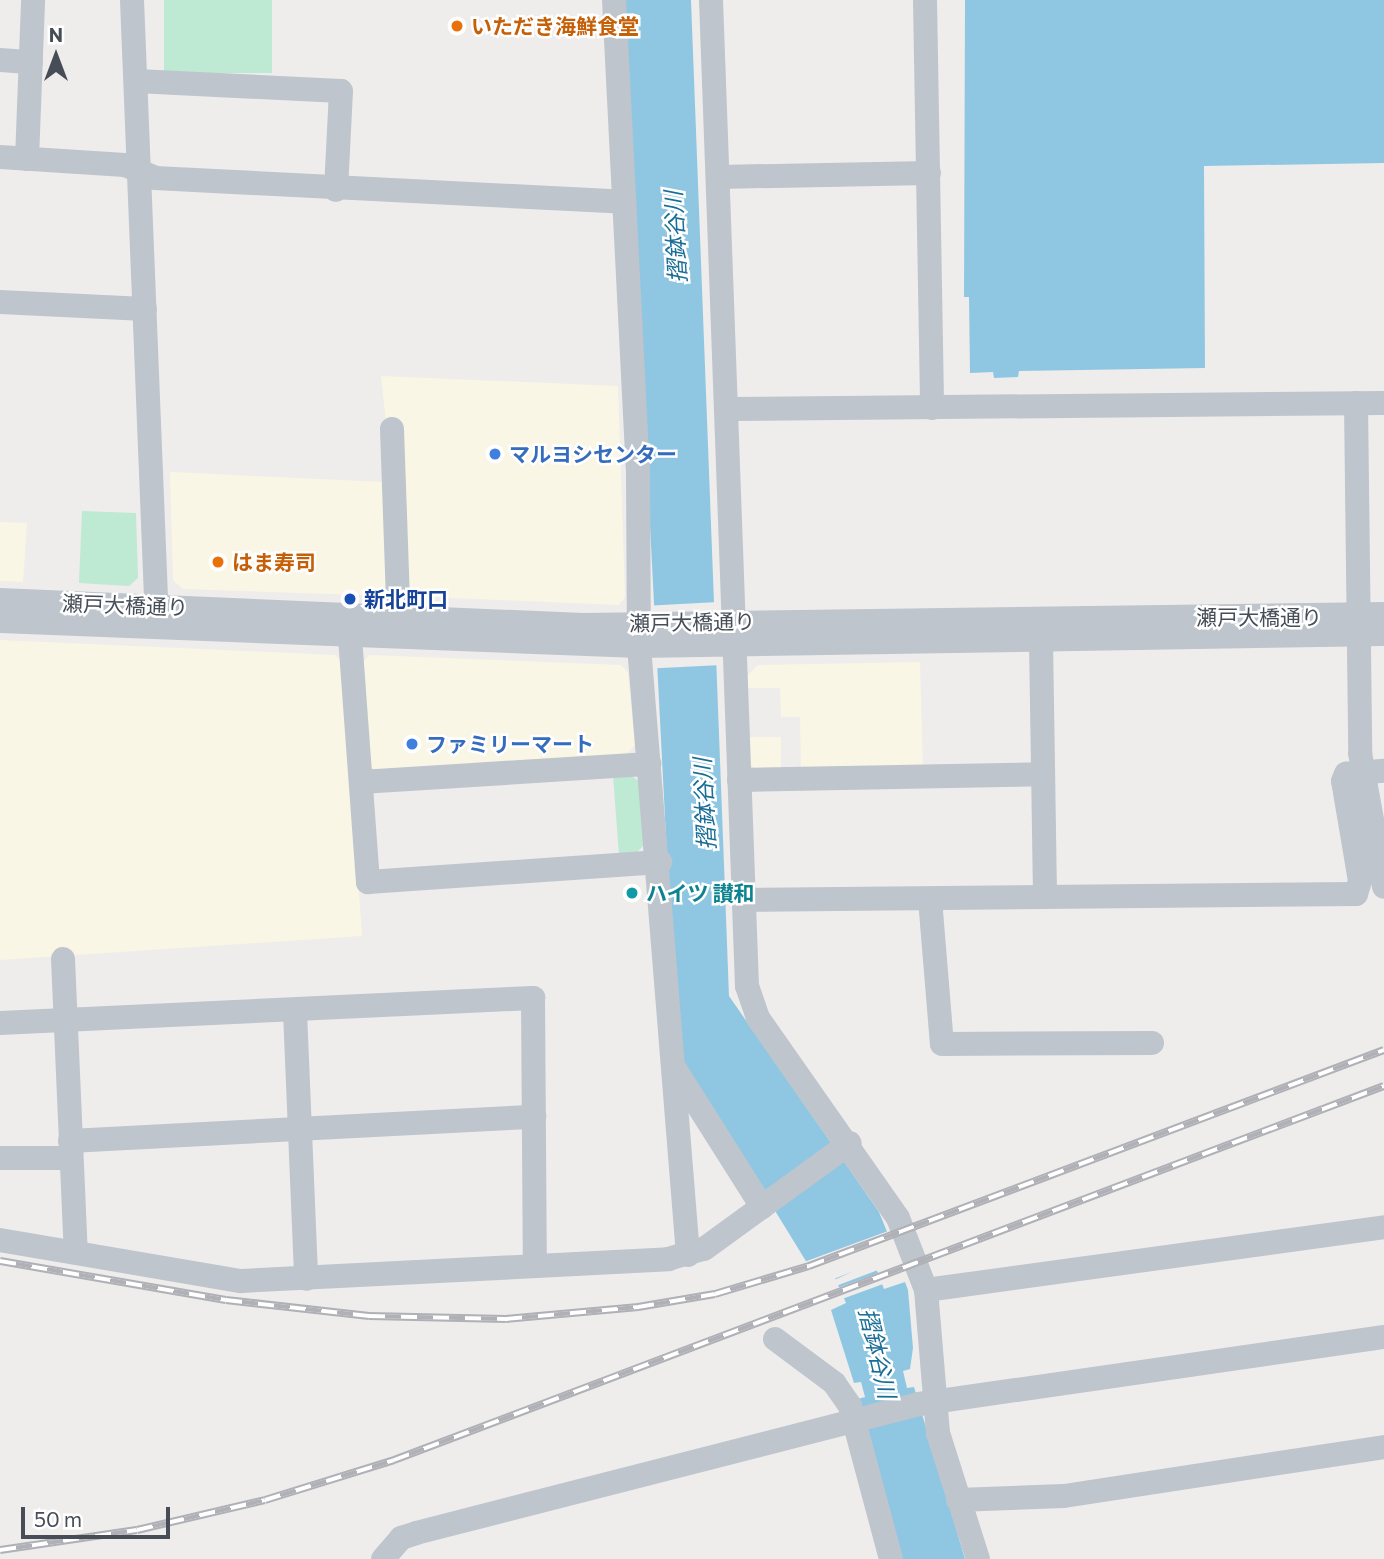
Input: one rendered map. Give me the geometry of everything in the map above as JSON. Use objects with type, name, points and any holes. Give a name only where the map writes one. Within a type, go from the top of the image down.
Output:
[{"type":"street","points":[[27,159],[33,0]]},
{"type":"street","points":[[132,0],[157,617]]},
{"type":"street","points":[[614,0],[649,764],[660,862],[671,1062],[688,1255]]},
{"type":"street","points":[[711,0],[728,410],[729,633],[750,1002],[844,1147],[887,1196],[926,1290],[926,1402],[978,1559]]},
{"type":"street","points":[[925,0],[932,408]]},
{"type":"street","points":[[0,60],[31,62]]},
{"type":"street","points":[[136,81],[341,91],[335,190]]},
{"type":"street","points":[[0,157],[125,165],[155,178],[335,190],[624,202]]},
{"type":"street","points":[[718,177],[929,173]]},
{"type":"street","points":[[0,302],[145,309]]},
{"type":"street","points":[[1356,403],[1359,625],[1384,887]]},
{"type":"street","points":[[728,410],[1384,403]]},
{"type":"street","points":[[392,429],[399,627]]},
{"type":"street","name":"瀬戸大橋通り","points":[[0,600],[350,637],[399,627]]},
{"type":"street","name":"瀬戸大橋通り","points":[[729,633],[1041,640],[1359,625],[1384,614]]},
{"type":"street","name":"瀬戸大橋通り","points":[[0,621],[157,617],[644,634],[1359,625],[1384,634]]},
{"type":"street","points":[[350,637],[368,881],[660,862]]},
{"type":"street","points":[[1041,640],[1045,897]]},
{"type":"street","points":[[361,782],[649,764]]},
{"type":"street","points":[[744,900],[1356,894],[1360,881],[1343,781],[1346,774],[1373,771]]},
{"type":"street","points":[[739,780],[1043,774]]},
{"type":"street","points":[[930,899],[942,1044],[1152,1043]]},
{"type":"street","points":[[63,959],[76,1252]]},
{"type":"street","points":[[0,1023],[295,1012],[533,998],[535,1261]]},
{"type":"street","points":[[295,1012],[306,1279]]},
{"type":"street","points":[[671,1062],[765,1204]]},
{"type":"street","points":[[0,1158],[71,1149],[300,1130],[534,1117]]},
{"type":"street","points":[[0,1240],[241,1282],[535,1261],[688,1255],[844,1147]]},
{"type":"street","points":[[926,1290],[1384,1227]]},
{"type":"street","points":[[383,1559],[408,1535],[926,1402],[1384,1337]]},
{"type":"street","points":[[775,1339],[834,1382],[858,1419],[891,1559]]},
{"type":"street","points":[[957,1494],[1064,1496],[1384,1447]]},
{"type":"shaded area","points":[[381,376],[618,386],[625,597],[619,605],[405,596]]},
{"type":"shaded area","points":[[170,472],[384,482],[387,596],[183,589],[173,580]]},
{"type":"shaded area","points":[[0,522],[27,523],[23,582],[0,581]]},
{"type":"shaded area","points":[[0,640],[335,655],[343,662],[362,936],[0,960]]},
{"type":"shaded area","points":[[369,655],[621,665],[628,673],[635,745],[624,757],[381,775],[368,764],[360,666]]},
{"type":"shaded area","points":[[920,662],[923,769],[801,771],[800,717],[781,717],[780,688],[748,688],[748,675],[758,665]]},
{"type":"shaded area","points":[[748,737],[781,737],[781,772],[758,772],[749,763]]},
{"type":"green space","points":[[164,0],[272,0],[272,73],[164,73]]},
{"type":"green space","points":[[82,511],[136,513],[138,578],[129,586],[79,583]]},
{"type":"green space","points":[[629,774],[641,783],[646,843],[636,853],[619,855],[613,775]]},
{"type":"water","name":"摺鉢谷川","points":[[623,0],[691,0],[729,996],[879,1212],[896,1254],[874,1263],[884,1289],[905,1282],[908,1290],[913,1348],[910,1369],[903,1371],[907,1388],[914,1387],[965,1559],[902,1559],[858,1399],[865,1397],[861,1382],[854,1383],[831,1310],[846,1303],[835,1278],[820,1284],[677,1051]]},
{"type":"water","points":[[965,0],[1384,0],[1384,163],[1204,166],[1205,368],[1019,371],[1018,377],[994,378],[993,372],[970,373],[969,297],[964,297]]},
{"type":"pier","points":[[718,602],[721,665],[651,669],[648,606]]},
{"type":"pier","points":[[888,1231],[897,1254],[876,1263],[878,1270],[836,1286],[834,1280],[854,1271],[816,1286],[804,1262]]},
{"type":"pier","points":[[881,1272],[885,1283],[840,1300],[836,1288]]},
{"type":"railway","points":[[0,1261],[226,1300],[369,1316],[506,1319],[638,1307],[715,1294],[809,1266],[1384,1050]]},
{"type":"railway","points":[[0,1550],[137,1530],[265,1500],[394,1460],[1384,1086]]},
{"type":"place","name":"いただき海鮮食堂","points":[[457,26]]},
{"type":"place","name":"マルヨシセンター","points":[[495,454]]},
{"type":"place","name":"はま寿司","points":[[218,562]]},
{"type":"place","name":"新北町口","points":[[350,599]]},
{"type":"place","name":"ファミリーマート","points":[[412,744]]},
{"type":"place","name":"ハイツ 讃和","points":[[632,893]]}]
